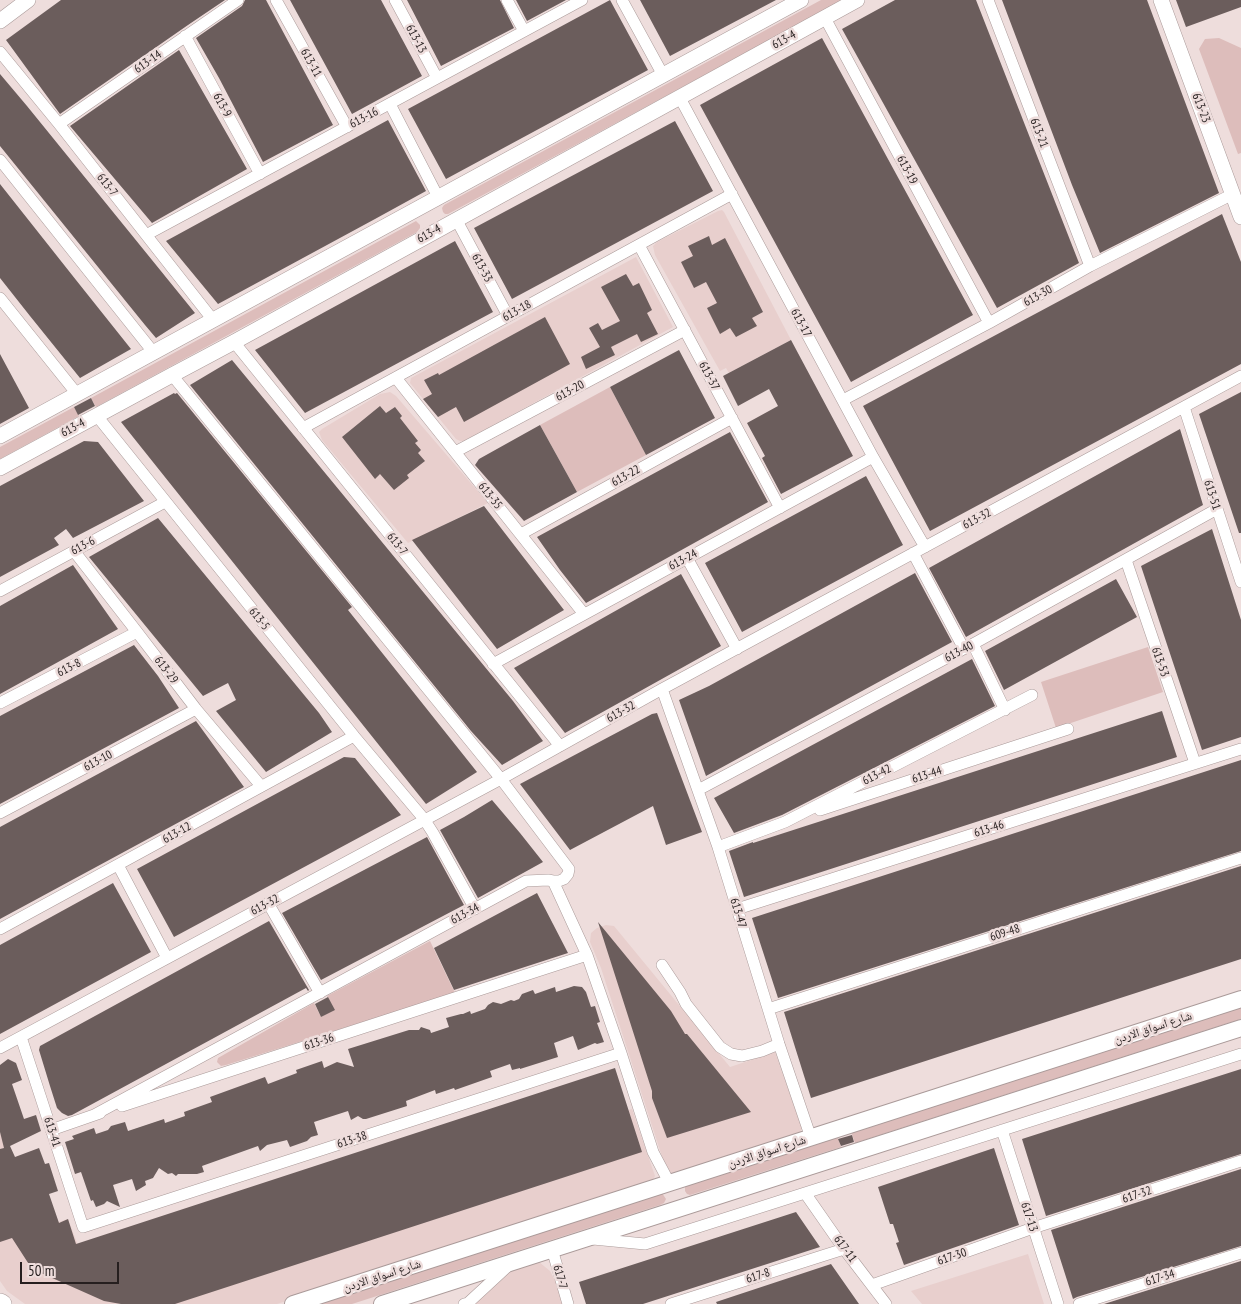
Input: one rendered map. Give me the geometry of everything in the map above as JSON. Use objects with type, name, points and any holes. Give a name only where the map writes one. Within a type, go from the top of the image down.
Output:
[{"type":"main road","name":"شارع اسواق الاردن","points":[[293,1304],[1241,999]]},
{"type":"main road","points":[[382,1304],[1241,1028]]},
{"type":"main road","points":[[670,1184],[679,1208]]},
{"type":"street","points":[[0,21],[28,0]]},
{"type":"street","name":"613-14","points":[[59,124],[238,0]]},
{"type":"street","name":"613-11","points":[[276,0],[347,127]]},
{"type":"street","name":"613-13","points":[[395,0],[437,78]]},
{"type":"street","points":[[507,0],[524,32]]},
{"type":"street","name":"613-16","points":[[146,235],[582,0]]},
{"type":"street","points":[[622,0],[663,75]]},
{"type":"street","points":[[0,436],[801,0]]},
{"type":"street","name":"613-4","points":[[0,468],[234,342],[857,0]]},
{"type":"street","name":"613-21","points":[[988,0],[1090,266]]},
{"type":"street","name":"613-23","points":[[1161,0],[1241,217]]},
{"type":"street","name":"613-19","points":[[825,18],[989,322]]},
{"type":"street","name":"613-9","points":[[185,36],[260,174]]},
{"type":"street","name":"613-7","points":[[0,52],[213,320]]},
{"type":"street","name":"613-17","points":[[680,98],[873,457],[925,547]]},
{"type":"street","points":[[390,104],[433,200],[440,228]]},
{"type":"street","points":[[0,160],[154,353]]},
{"type":"street","name":"613-18","points":[[303,428],[732,194]]},
{"type":"street","name":"613-30","points":[[843,400],[1090,266],[1233,194]]},
{"type":"street","name":"613-33","points":[[456,219],[508,316]]},
{"type":"street","name":"613-37","points":[[639,245],[780,508]]},
{"type":"street","points":[[0,298],[5,313],[77,394]]},
{"type":"street","name":"613-20","points":[[455,452],[684,330]]},
{"type":"street","name":"613-7","points":[[234,342],[560,746]]},
{"type":"street","points":[[172,374],[501,779],[569,869],[564,879],[553,881],[587,955],[653,1152],[670,1184]]},
{"type":"street","name":"613-32","points":[[0,1048],[501,779],[662,689],[1241,376]]},
{"type":"street","name":"613-35","points":[[396,378],[584,614]]},
{"type":"street","name":"613-51","points":[[1184,407],[1241,582]]},
{"type":"street","name":"613-5","points":[[97,416],[354,736],[424,819],[475,909]]},
{"type":"street","name":"613-22","points":[[521,534],[732,418]]},
{"type":"street","name":"613-24","points":[[493,664],[873,457]]},
{"type":"street","name":"613-6","points":[[0,591],[165,502]]},
{"type":"street","name":"613-40","points":[[698,790],[968,647],[1217,510]]},
{"type":"street","name":"613-29","points":[[74,551],[196,709],[261,786]]},
{"type":"street","points":[[913,554],[1005,710]]},
{"type":"street","points":[[687,558],[737,649]]},
{"type":"street","name":"613-53","points":[[1126,560],[1195,764]]},
{"type":"street","name":"613-8","points":[[0,703],[138,632]]},
{"type":"street","name":"613-47","points":[[662,689],[718,847],[779,1044],[811,1138]]},
{"type":"street","name":"613-42","points":[[718,847],[786,822],[1032,695]]},
{"type":"street","name":"613-10","points":[[0,813],[196,709]]},
{"type":"street","name":"613-44","points":[[786,822],[1068,729]]},
{"type":"street","name":"613-12","points":[[0,930],[354,736]]},
{"type":"street","name":"613-46","points":[[737,909],[1241,749]]},
{"type":"street","name":"609-48","points":[[768,1009],[1241,858]]},
{"type":"street","points":[[118,865],[167,958]]},
{"type":"street","name":"613-34","points":[[94,1115],[526,881],[553,881]]},
{"type":"street","points":[[268,903],[320,993]]},
{"type":"street","name":"613-36","points":[[51,1130],[587,955]]},
{"type":"street","points":[[662,965],[686,1004],[720,1047],[731,1054],[742,1056],[779,1044]]},
{"type":"street","name":"613-41","points":[[21,1037],[83,1227]]},
{"type":"street","name":"613-38","points":[[83,1227],[621,1053]]},
{"type":"street","points":[[589,1238],[645,1244],[1241,1054]]},
{"type":"street","name":"617-13","points":[[1002,1130],[1058,1304]]},
{"type":"street","name":"617-32","points":[[1033,1228],[1241,1161]]},
{"type":"street","name":"617-11","points":[[805,1193],[844,1249],[886,1304]]},
{"type":"street","name":"617-30","points":[[872,1285],[1033,1228]]},
{"type":"street","name":"617-7","points":[[552,1249],[568,1304]]},
{"type":"street","name":"617-8","points":[[671,1304],[844,1249]]},
{"type":"street","name":"617-34","points":[[1079,1304],[1241,1253]]},
{"type":"street","points":[[464,1304],[468,1303],[512,1262]]},
{"type":"shaded area","points":[[821,0],[843,0],[448,214],[443,212],[442,208],[444,205]]},
{"type":"shaded area","points":[[1219,38],[1241,48],[1241,153],[1238,154],[1199,49],[1205,39]]},
{"type":"shaded area","points":[[722,210],[791,340],[729,373],[726,368],[720,371],[655,255],[653,246],[657,242]]},
{"type":"shaded area","points":[[416,221],[420,225],[417,232],[96,407],[91,398]]},
{"type":"shaded area","points":[[636,257],[673,327],[464,441],[456,439],[410,383],[411,378]]},
{"type":"shaded area","points":[[610,387],[646,455],[577,492],[540,425]]},
{"type":"shaded area","points":[[390,392],[396,396],[488,503],[408,543],[322,440],[319,432],[380,394]]},
{"type":"shaded area","points":[[74,407],[79,416],[0,459],[0,447]]},
{"type":"shaded area","points":[[1148,647],[1163,692],[1056,728],[1041,682]]},
{"type":"shaded area","points":[[606,925],[614,926],[730,1067],[775,1052],[802,1128],[799,1134],[672,1175],[666,1169],[601,968],[590,942],[591,933],[597,928]]},
{"type":"shaded area","points":[[430,941],[455,993],[226,1065],[221,1066],[217,1062],[218,1058],[314,1003],[321,1017],[334,1009],[327,996]]},
{"type":"shaded area","points":[[1241,1006],[1241,1019],[855,1143],[851,1131]]},
{"type":"shaded area","points":[[632,1109],[655,1176],[650,1183],[277,1304],[25,1304],[7,1291],[0,1281],[0,1132],[32,1231],[68,1219],[93,1285]]},
{"type":"shaded area","points":[[837,1135],[841,1147],[690,1195],[685,1191],[685,1186]]},
{"type":"shaded area","points":[[662,1193],[666,1199],[660,1205],[352,1304],[312,1304]]},
{"type":"shaded area","points":[[1028,1254],[1044,1304],[922,1304],[911,1291]]},
{"type":"shaded area","points":[[529,1262],[539,1262],[550,1271],[557,1284],[563,1304],[473,1304],[501,1277]]},
{"type":"building","points":[[61,0],[225,0],[60,114],[6,40]]},
{"type":"building","points":[[245,0],[266,0],[333,125],[263,162],[196,38],[242,6]]},
{"type":"building","points":[[290,0],[381,0],[422,76],[352,114]]},
{"type":"building","points":[[407,0],[500,0],[514,28],[441,66]]},
{"type":"building","points":[[516,0],[566,0],[527,21]]},
{"type":"building","points":[[610,0],[648,70],[446,179],[408,109]]},
{"type":"building","points":[[640,0],[776,0],[670,56]]},
{"type":"building","points":[[895,0],[976,0],[1079,263],[997,308],[842,29]]},
{"type":"building","points":[[1002,0],[1147,0],[1219,193],[1100,253],[1072,185]]},
{"type":"building","points":[[1176,0],[1241,0],[1241,7],[1186,27]]},
{"type":"building","points":[[822,38],[973,315],[851,382],[700,105]]},
{"type":"building","points":[[179,50],[247,169],[152,223],[70,126]]},
{"type":"building","points":[[0,74],[195,313],[156,338],[145,325],[0,146]]},
{"type":"building","points":[[388,120],[426,191],[375,219],[218,304],[166,241]]},
{"type":"building","points":[[675,121],[713,191],[512,299],[474,228]]},
{"type":"building","points":[[0,184],[131,349],[80,378],[30,316],[0,278]]},
{"type":"building","points":[[1222,214],[1241,262],[1241,364],[930,531],[863,406]]},
{"type":"building","points":[[709,236],[712,245],[725,238],[763,312],[752,318],[757,326],[736,337],[730,328],[720,334],[707,308],[717,303],[706,282],[694,288],[681,262],[693,256],[688,246]]},
{"type":"building","points":[[455,241],[493,312],[305,413],[255,350]]},
{"type":"building","points":[[626,274],[633,286],[639,283],[652,310],[647,313],[658,334],[641,342],[637,334],[611,347],[615,355],[586,369],[581,357],[600,347],[589,328],[598,323],[602,330],[620,321],[601,287]]},
{"type":"building","points":[[545,317],[570,364],[464,422],[456,407],[438,417],[423,399],[432,394],[424,380],[438,373],[439,375]]},
{"type":"building","points":[[791,340],[853,456],[781,494],[762,458],[765,456],[747,423],[778,406],[769,389],[738,406],[723,376]]},
{"type":"building","points":[[679,350],[715,418],[646,455],[610,387]]},
{"type":"building","points":[[0,354],[29,408],[0,424]]},
{"type":"building","points":[[232,360],[513,701],[543,741],[502,765],[471,731],[190,385]]},
{"type":"building","points":[[1241,392],[1241,533],[1239,533],[1199,414]]},
{"type":"building","points":[[177,393],[352,607],[348,610],[477,772],[426,804],[121,422]]},
{"type":"building","points":[[91,398],[95,406],[78,415],[74,407]]},
{"type":"building","points":[[380,406],[386,413],[395,407],[402,416],[400,418],[418,441],[415,443],[421,450],[418,453],[425,461],[407,475],[409,478],[394,490],[380,474],[375,479],[342,437]]},
{"type":"building","points":[[540,425],[577,492],[524,521],[475,465],[479,459]]},
{"type":"building","points":[[1180,429],[1203,505],[966,637],[929,568]]},
{"type":"building","points":[[730,432],[768,502],[586,603],[537,537]]},
{"type":"building","points":[[84,441],[98,442],[144,501],[73,538],[66,529],[54,538],[59,545],[0,577],[0,486]]},
{"type":"building","points":[[866,476],[903,545],[742,632],[705,563]]},
{"type":"building","points":[[484,506],[564,610],[497,649],[412,540]]},
{"type":"building","points":[[158,518],[319,713],[332,732],[266,772],[216,711],[236,700],[228,683],[203,696],[89,557]]},
{"type":"building","points":[[1212,529],[1241,620],[1241,737],[1202,750],[1141,566]]},
{"type":"building","points":[[73,565],[118,629],[0,694],[0,606]]},
{"type":"building","points":[[915,573],[952,642],[706,776],[679,700],[709,686]]},
{"type":"building","points":[[681,574],[721,646],[565,733],[514,668]]},
{"type":"building","points":[[1116,579],[1137,617],[1004,690],[985,651]]},
{"type":"building","points":[[134,645],[158,676],[179,708],[0,804],[0,716]]},
{"type":"building","points":[[972,659],[995,706],[782,815],[734,833],[714,798]]},
{"type":"building","points":[[1162,711],[1177,757],[744,897],[729,851]]},
{"type":"building","points":[[657,713],[702,832],[666,845],[653,806],[570,850],[520,784]]},
{"type":"building","points":[[196,721],[244,787],[0,919],[0,827]]},
{"type":"building","points":[[344,757],[355,758],[401,815],[174,937],[137,869]]},
{"type":"building","points":[[1241,760],[1241,851],[778,998],[752,918]]},
{"type":"building","points":[[492,800],[543,862],[478,898],[440,830]]},
{"type":"building","points":[[427,837],[464,905],[321,980],[282,913]]},
{"type":"building","points":[[1241,866],[1241,959],[811,1098],[784,1012]]},
{"type":"building","points":[[113,883],[151,952],[0,1034],[0,945]]},
{"type":"building","points":[[537,893],[568,953],[454,990],[434,948]]},
{"type":"building","points":[[269,921],[308,991],[306,988],[72,1115],[68,1116],[57,1108],[39,1050],[40,1046]]},
{"type":"building","points":[[598,922],[671,1011],[685,1034],[687,1034],[751,1112],[667,1138],[652,1098],[652,1091]]},
{"type":"building","points":[[574,986],[582,987],[586,992],[591,1007],[595,1006],[600,1022],[597,1023],[604,1042],[595,1043],[578,1050],[573,1036],[554,1043],[558,1057],[520,1069],[512,1070],[510,1064],[490,1071],[492,1077],[455,1090],[454,1088],[436,1094],[435,1090],[406,1101],[407,1106],[366,1119],[358,1116],[351,1120],[348,1111],[314,1122],[318,1135],[311,1137],[307,1141],[290,1147],[287,1140],[267,1145],[260,1151],[258,1146],[202,1166],[204,1172],[197,1174],[178,1174],[176,1176],[172,1173],[168,1174],[159,1168],[153,1178],[145,1181],[146,1185],[136,1191],[132,1179],[113,1185],[120,1207],[107,1201],[96,1207],[93,1200],[91,1201],[81,1172],[75,1174],[65,1142],[74,1139],[72,1136],[94,1128],[96,1134],[108,1130],[111,1126],[125,1122],[128,1131],[164,1119],[165,1123],[185,1116],[184,1112],[212,1102],[210,1097],[265,1077],[268,1084],[297,1073],[296,1070],[322,1061],[324,1068],[337,1062],[354,1067],[348,1049],[409,1030],[419,1030],[421,1027],[430,1030],[431,1033],[449,1027],[446,1018],[470,1011],[471,1014],[485,1009],[493,1002],[501,1004],[511,1000],[514,1001],[519,999],[522,994],[533,990],[535,994],[555,987],[556,992]]},
{"type":"building","points":[[328,997],[335,1010],[321,1017],[315,1004]]},
{"type":"building","points":[[8,1059],[16,1063],[22,1080],[12,1084],[24,1119],[36,1115],[41,1131],[10,1146],[15,1157],[39,1148],[45,1164],[49,1163],[58,1191],[49,1194],[59,1223],[68,1219],[76,1244],[615,1068],[642,1152],[175,1304],[121,1304],[104,1301],[32,1269],[12,1238],[0,1242],[0,1149],[4,1148],[0,1132],[0,1065]]},
{"type":"building","points":[[1241,1069],[1241,1154],[1046,1216],[1022,1139]]},
{"type":"building","points":[[852,1135],[854,1142],[841,1146],[838,1139]]},
{"type":"building","points":[[994,1148],[1019,1225],[904,1265],[896,1243],[899,1242],[893,1224],[890,1224],[878,1187]]},
{"type":"building","points":[[1241,1169],[1241,1246],[1073,1299],[1051,1230]]},
{"type":"building","points":[[796,1212],[820,1247],[643,1304],[586,1304],[579,1282]]},
{"type":"building","points":[[1241,1261],[1241,1304],[1104,1304]]},
{"type":"building","points":[[831,1264],[859,1304],[717,1304],[716,1302]]}]
